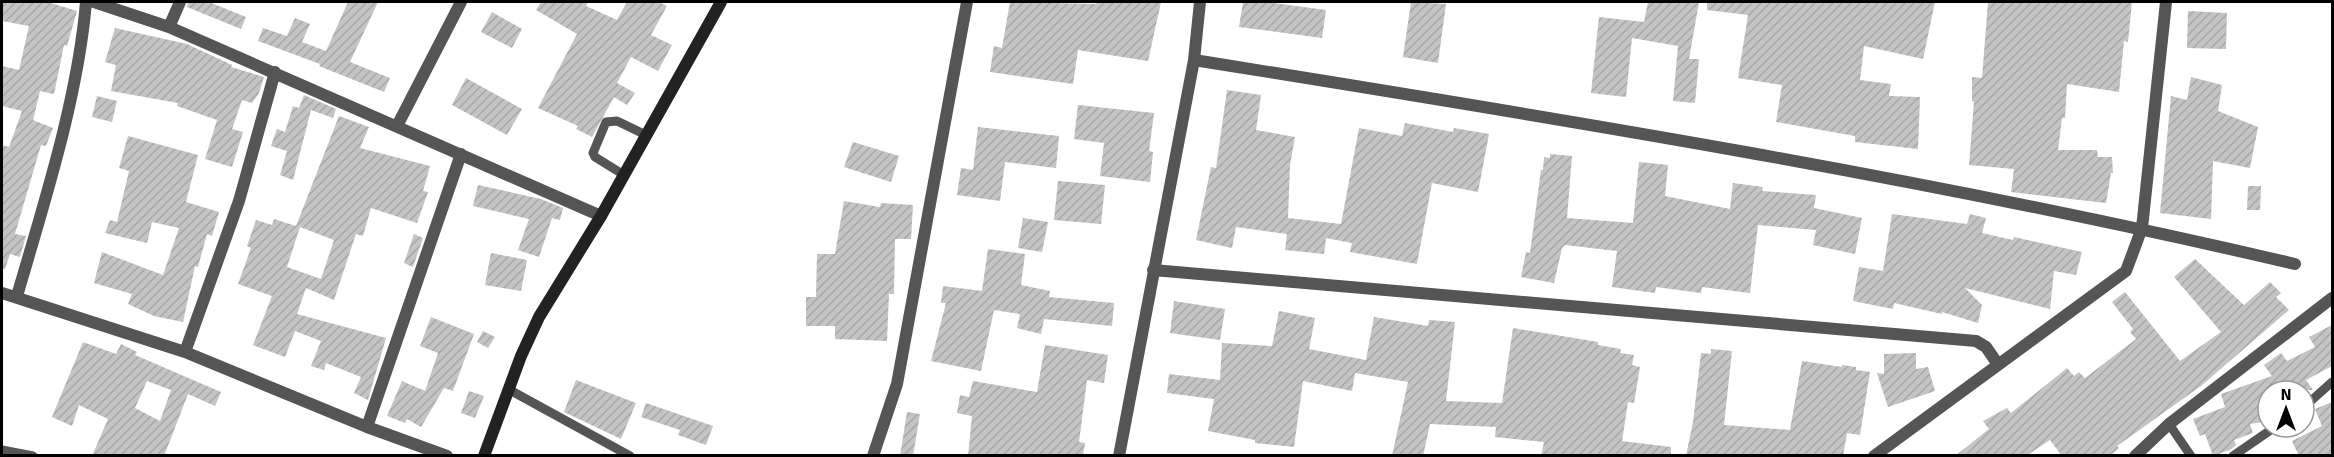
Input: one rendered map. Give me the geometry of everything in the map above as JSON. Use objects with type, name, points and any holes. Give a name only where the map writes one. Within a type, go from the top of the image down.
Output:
[{"type":"main road","points":[[484,456],[508,389],[539,317],[601,216],[722,2]]},
{"type":"street","points":[[17,296],[53,170],[81,42],[86,2]]},
{"type":"street","points":[[94,2],[169,27],[601,216]]},
{"type":"street","points":[[169,27],[180,2]]},
{"type":"street","points":[[397,126],[461,2]]},
{"type":"street","points":[[873,456],[897,384],[967,2]]},
{"type":"street","points":[[1119,456],[1194,60],[1200,2]]},
{"type":"street","points":[[1874,456],[1997,363],[2126,271],[2142,228],[2166,2]]},
{"type":"street","points":[[1194,60],[1756,155],[2142,228],[2295,264]]},
{"type":"street","points":[[185,352],[239,201],[275,72]]},
{"type":"street","points":[[367,427],[461,154]]},
{"type":"street","points":[[1153,270],[1976,341],[1986,347],[1997,363]]},
{"type":"street","points":[[2,293],[185,352],[367,427],[447,456]]},
{"type":"street","points":[[2135,456],[2169,424],[2332,298]]},
{"type":"lane","points":[[624,175],[595,157],[593,153],[606,122],[617,121],[646,135]]},
{"type":"lane","points":[[2316,396],[2332,382]]},
{"type":"lane","points":[[508,389],[630,456]]},
{"type":"lane","points":[[2169,424],[2191,456]]},
{"type":"lane","points":[[2233,456],[2258,439]]},
{"type":"lane","points":[[2,450],[33,456]]},
{"type":"building","points":[[2,2],[51,3],[77,11],[67,46],[64,45],[54,94],[40,91],[33,120],[53,128],[46,146],[41,145],[15,234],[26,236],[20,257],[10,254],[5,269],[2,269],[2,145],[9,147],[22,111],[2,106],[2,66],[19,70],[29,26],[2,21]]},
{"type":"building","points":[[188,2],[209,2],[246,17],[241,29],[187,7]]},
{"type":"building","points":[[348,2],[378,2],[350,62],[390,78],[384,92],[319,66],[320,64],[258,41],[263,28],[287,36],[295,18],[310,24],[302,42],[326,51]]},
{"type":"building","points":[[541,2],[588,2],[586,6],[617,20],[627,2],[659,2],[667,6],[651,35],[672,45],[658,71],[631,57],[617,83],[635,93],[627,105],[614,97],[592,137],[576,129],[578,126],[538,108],[577,34],[536,10]]},
{"type":"building","points":[[1010,2],[1096,4],[1097,2],[1161,2],[1148,61],[1078,50],[1073,84],[990,72],[994,46],[1002,48]]},
{"type":"building","points":[[1243,2],[1267,2],[1326,10],[1322,38],[1239,27]]},
{"type":"building","points":[[1411,2],[1446,4],[1438,63],[1403,57]]},
{"type":"building","points":[[1648,2],[1699,2],[1689,59],[1699,59],[1695,103],[1673,101],[1678,46],[1632,38],[1626,97],[1591,93],[1599,17],[1644,22]]},
{"type":"building","points":[[1707,2],[1935,2],[1923,59],[1864,46],[1860,80],[1891,84],[1889,96],[1920,97],[1918,149],[1855,142],[1855,136],[1776,122],[1782,85],[1738,78],[1748,15],[1707,10]]},
{"type":"building","points":[[1988,2],[2132,2],[2128,42],[2124,41],[2119,92],[2067,84],[2065,118],[2062,118],[2058,150],[2097,150],[2098,157],[2112,157],[2113,173],[2111,173],[2106,203],[2011,192],[2014,169],[1969,165],[1974,102],[1972,101],[1972,77],[1982,78]]},
{"type":"building","points":[[2188,11],[2227,13],[2226,49],[2187,48]]},
{"type":"building","points":[[492,12],[522,29],[512,48],[481,32]]},
{"type":"building","points":[[115,28],[187,44],[232,65],[231,67],[264,77],[259,93],[252,103],[242,100],[232,129],[243,132],[232,167],[205,159],[217,120],[177,106],[178,103],[111,91],[116,65],[105,62]]},
{"type":"building","points":[[2191,77],[2222,85],[2218,111],[2258,127],[2250,168],[2213,161],[2211,219],[2160,213],[2171,96],[2187,100]]},
{"type":"building","points":[[466,78],[522,109],[507,135],[452,105]]},
{"type":"building","points":[[1227,90],[1261,95],[1256,130],[1295,137],[1290,165],[1288,218],[1341,224],[1359,128],[1402,136],[1405,123],[1453,132],[1454,128],[1489,134],[1478,192],[1432,183],[1417,264],[1350,252],[1352,243],[1326,238],[1324,254],[1285,250],[1287,234],[1236,227],[1232,248],[1196,240],[1211,167],[1216,168]]},
{"type":"building","points":[[304,95],[336,109],[333,118],[311,110],[293,180],[280,175],[287,151],[271,146],[277,129],[285,132],[293,106],[299,108]]},
{"type":"building","points":[[97,96],[117,101],[112,122],[92,117]]},
{"type":"building","points":[[1078,105],[1154,113],[1149,151],[1153,152],[1150,182],[1100,176],[1104,143],[1074,139]]},
{"type":"building","points":[[339,116],[369,127],[360,148],[430,166],[423,191],[428,192],[417,223],[371,208],[363,236],[356,234],[334,300],[306,288],[297,314],[386,338],[368,400],[354,393],[361,377],[326,363],[324,370],[311,366],[321,341],[295,331],[285,357],[253,345],[272,296],[238,284],[251,248],[247,246],[256,220],[272,225],[274,219],[299,227],[296,226]],"holes":[[[300,227],[334,240],[321,279],[287,267]]]},
{"type":"building","points":[[978,127],[1059,136],[1056,168],[1005,162],[1000,201],[957,195],[961,168],[973,170]]},
{"type":"building","points":[[128,136],[198,155],[186,202],[219,212],[212,236],[207,234],[198,267],[195,266],[183,322],[154,316],[128,304],[132,294],[94,283],[102,252],[163,275],[179,228],[152,222],[147,243],[105,233],[110,220],[117,222],[129,171],[119,168]]},
{"type":"building","points":[[853,142],[899,156],[891,182],[844,167]]},
{"type":"building","points":[[1550,154],[1572,156],[1567,218],[1633,223],[1639,162],[1668,165],[1665,196],[1730,209],[1733,183],[1763,187],[1762,191],[1816,195],[1814,208],[1862,218],[1855,254],[1813,245],[1816,230],[1758,225],[1750,293],[1702,287],[1701,293],[1656,287],[1655,293],[1612,287],[1617,251],[1565,245],[1562,248],[1554,283],[1521,277],[1526,252],[1530,253],[1544,157],[1550,158]]},
{"type":"building","points":[[1058,181],[1105,185],[1101,224],[1054,220]]},
{"type":"building","points":[[478,185],[541,199],[563,208],[560,220],[552,218],[539,257],[518,250],[529,219],[473,206]]},
{"type":"building","points":[[2248,186],[2261,186],[2260,210],[2247,210]]},
{"type":"building","points":[[844,201],[880,207],[881,203],[913,205],[911,239],[895,239],[894,294],[889,294],[887,341],[835,339],[835,326],[806,326],[806,297],[816,297],[817,254],[835,254]]},
{"type":"building","points":[[1892,214],[1967,224],[1970,214],[1986,218],[1982,233],[2013,240],[2014,237],[2082,252],[2076,275],[2054,271],[2050,309],[1965,288],[1982,305],[1978,323],[1942,312],[1942,314],[1894,303],[1893,309],[1853,301],[1859,267],[1883,271]]},
{"type":"building","points":[[1023,218],[1048,222],[1042,252],[1018,248]]},
{"type":"building","points":[[414,234],[423,238],[413,267],[404,263]]},
{"type":"building","points":[[988,249],[1025,254],[1021,285],[1050,291],[1049,297],[1114,303],[1112,326],[1044,319],[1041,334],[1017,328],[1020,314],[994,310],[981,371],[931,361],[946,303],[941,303],[943,286],[982,291]]},
{"type":"building","points":[[491,253],[527,260],[521,291],[485,285]]},
{"type":"building","points":[[2195,259],[2244,305],[2270,282],[2281,293],[2276,297],[2289,310],[2201,386],[2117,446],[2119,448],[2110,456],[2062,456],[2050,440],[2026,456],[1955,456],[1989,429],[1983,421],[2007,408],[2011,413],[2067,368],[2074,376],[2079,372],[2085,378],[2136,339],[2130,332],[2133,329],[2112,302],[2125,292],[2180,361],[2221,332],[2174,277]]},
{"type":"building","points":[[1174,301],[1225,309],[1220,340],[1170,333]]},
{"type":"building","points":[[1279,311],[1315,318],[1309,349],[1366,360],[1374,317],[1428,326],[1429,320],[1455,322],[1446,401],[1502,403],[1513,328],[1598,342],[1598,345],[1621,349],[1620,353],[1634,355],[1632,365],[1640,367],[1634,403],[1628,402],[1622,441],[1671,447],[1671,456],[1541,456],[1544,442],[1495,437],[1496,427],[1430,424],[1423,456],[1392,456],[1408,382],[1355,373],[1352,391],[1303,381],[1294,447],[1255,443],[1255,440],[1208,431],[1214,399],[1167,393],[1169,374],[1220,380],[1222,343],[1272,346]]},
{"type":"building","points":[[431,317],[474,334],[453,391],[444,388],[421,427],[407,419],[405,423],[387,416],[402,381],[425,391],[438,353],[420,346]]},
{"type":"building","points":[[2332,325],[2332,366],[2308,379],[2264,379],[2272,376],[2264,365],[2281,353],[2287,361],[2315,347],[2309,337]]},
{"type":"building","points":[[483,331],[495,337],[488,348],[477,342]]},
{"type":"building","points":[[83,342],[116,354],[121,344],[137,352],[135,355],[221,392],[215,406],[188,394],[164,456],[92,456],[108,419],[79,405],[72,426],[52,417]],"holes":[[[147,381],[171,390],[160,421],[135,408]]]},
{"type":"building","points":[[1045,345],[1108,355],[1104,383],[1087,380],[1079,442],[1085,443],[1083,456],[968,456],[972,416],[957,413],[960,395],[969,397],[973,381],[1037,392]]},
{"type":"building","points":[[1711,349],[1732,351],[1724,425],[1790,430],[1802,361],[1856,367],[1856,370],[1870,372],[1860,435],[1847,433],[1843,456],[1686,456],[1693,422],[1701,353],[1711,354]]},
{"type":"building","points":[[1916,353],[1916,369],[1928,367],[1935,391],[1888,407],[1877,373],[1884,374],[1884,354]]},
{"type":"building","points":[[576,380],[636,403],[621,439],[564,412]]},
{"type":"building","points":[[2256,382],[2256,423],[2250,424],[2253,433],[2234,440],[2236,445],[2230,450],[2213,456],[2205,434],[2200,436],[2193,419],[2225,407],[2221,394]]},
{"type":"building","points":[[469,391],[484,396],[475,418],[461,413]]},
{"type":"building","points":[[2332,402],[2332,456],[2299,456],[2292,441],[2316,439],[2316,429],[2322,426],[2316,409]]},
{"type":"building","points":[[646,403],[713,426],[706,445],[678,435],[680,430],[641,417]]},
{"type":"building","points":[[907,412],[920,414],[913,456],[900,456]]}]
